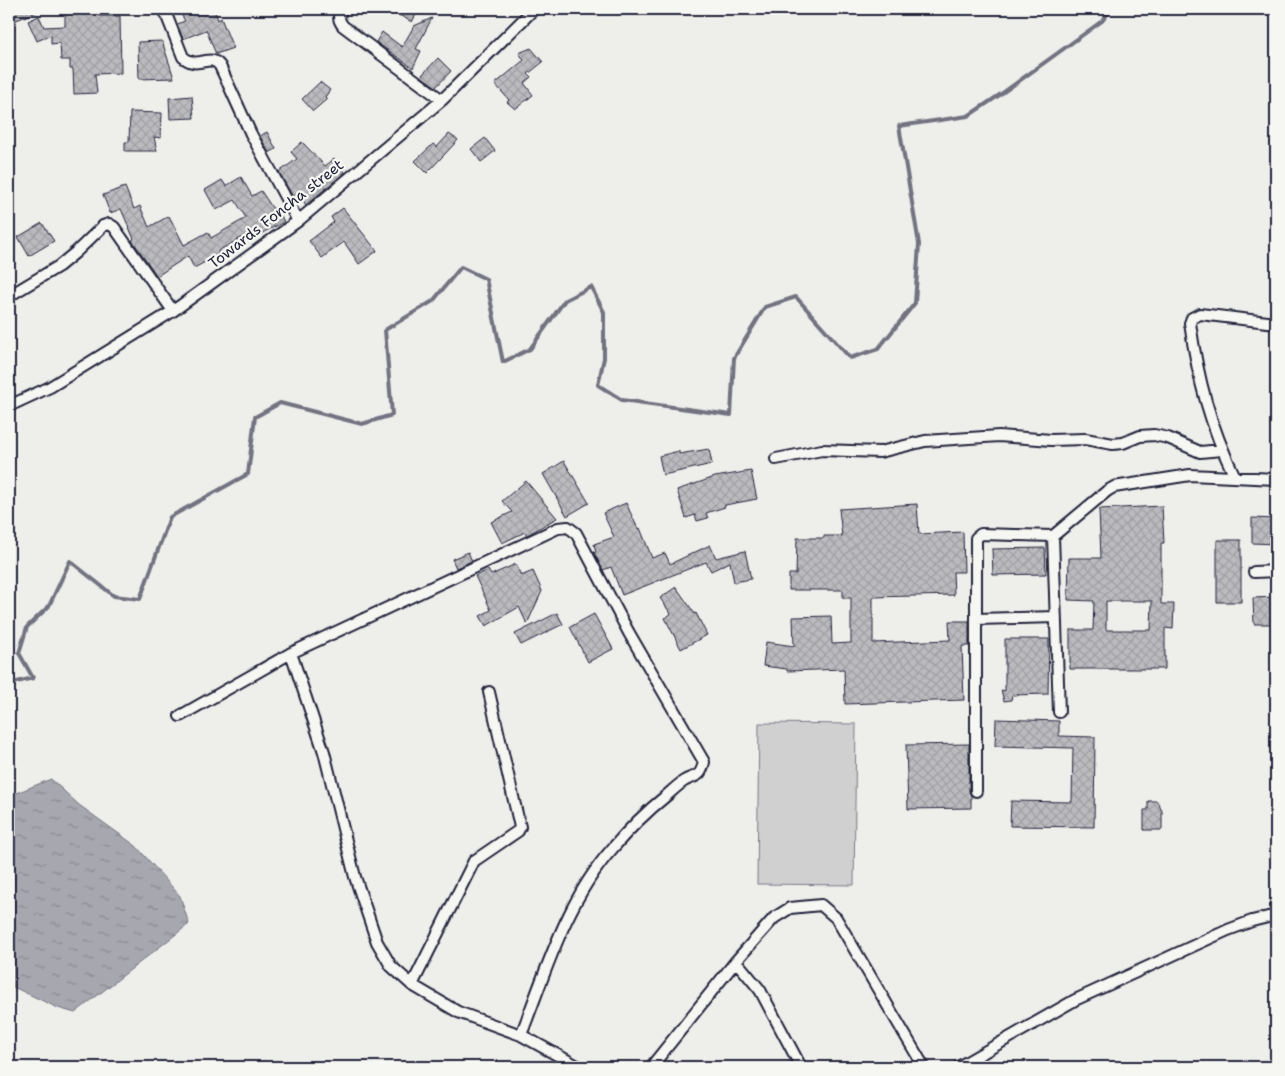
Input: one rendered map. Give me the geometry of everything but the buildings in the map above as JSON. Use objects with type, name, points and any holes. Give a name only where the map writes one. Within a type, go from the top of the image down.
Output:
[{"type":"street","points":[[164,9],[183,57],[189,62],[197,63],[211,60],[216,61],[220,66],[251,134],[298,221]]},
{"type":"street","points":[[342,9],[339,21],[343,26],[442,100]]},
{"type":"street","name":"Towards Foncha street","points":[[9,406],[50,387],[173,311],[298,221],[442,100],[534,9]]},
{"type":"street","points":[[9,296],[59,266],[103,226],[109,224],[114,227],[173,311]]},
{"type":"street","points":[[1235,477],[1222,450],[1200,382],[1190,323],[1192,318],[1200,314],[1276,323]]},
{"type":"street","points":[[776,459],[822,450],[880,452],[925,441],[999,436],[1051,440],[1085,439],[1113,444],[1123,443],[1140,436],[1154,435],[1168,438],[1200,452],[1222,450]]},
{"type":"street","points":[[976,791],[976,538],[981,534],[1053,536],[1114,487],[1190,476],[1276,479]]},
{"type":"street","points":[[180,716],[292,653],[558,528],[568,527],[576,533],[629,633],[704,762],[702,770],[697,777],[685,780],[641,816],[610,850],[583,887],[564,926],[520,1035]]},
{"type":"street","points":[[1053,536],[1059,712]]},
{"type":"street","points":[[1254,572],[1276,571]]},
{"type":"street","points":[[976,619],[1056,617]]},
{"type":"street","points":[[292,653],[324,752],[355,877],[377,942],[391,966],[412,985],[458,1012],[520,1035],[579,1067]]},
{"type":"street","points":[[412,985],[474,861],[518,831],[520,827],[489,692]]},
{"type":"street","points":[[651,1067],[736,961],[774,918],[790,908],[807,905],[820,905],[836,918],[924,1067]]},
{"type":"street","points":[[958,1067],[1075,1000],[1228,930],[1276,915]]},
{"type":"street","points":[[736,961],[760,990],[801,1067]]},
{"type":"shaded area","points":[[759,723],[856,724],[854,885],[757,884]]},
{"type":"water","points":[[51,779],[79,805],[136,846],[180,896],[189,924],[75,1013],[58,1008],[9,985],[9,796]]},
{"type":"waterway","points":[[9,684],[33,678],[19,653],[27,627],[49,606],[70,561],[114,596],[140,599],[170,517],[248,474],[255,417],[280,403],[362,424],[392,415],[385,330],[433,301],[461,267],[486,279],[503,362],[530,349],[565,300],[591,287],[604,312],[604,358],[598,385],[622,400],[731,415],[734,358],[765,307],[796,297],[850,358],[878,349],[915,303],[919,244],[899,126],[968,116],[1102,21],[1111,9]]}]
